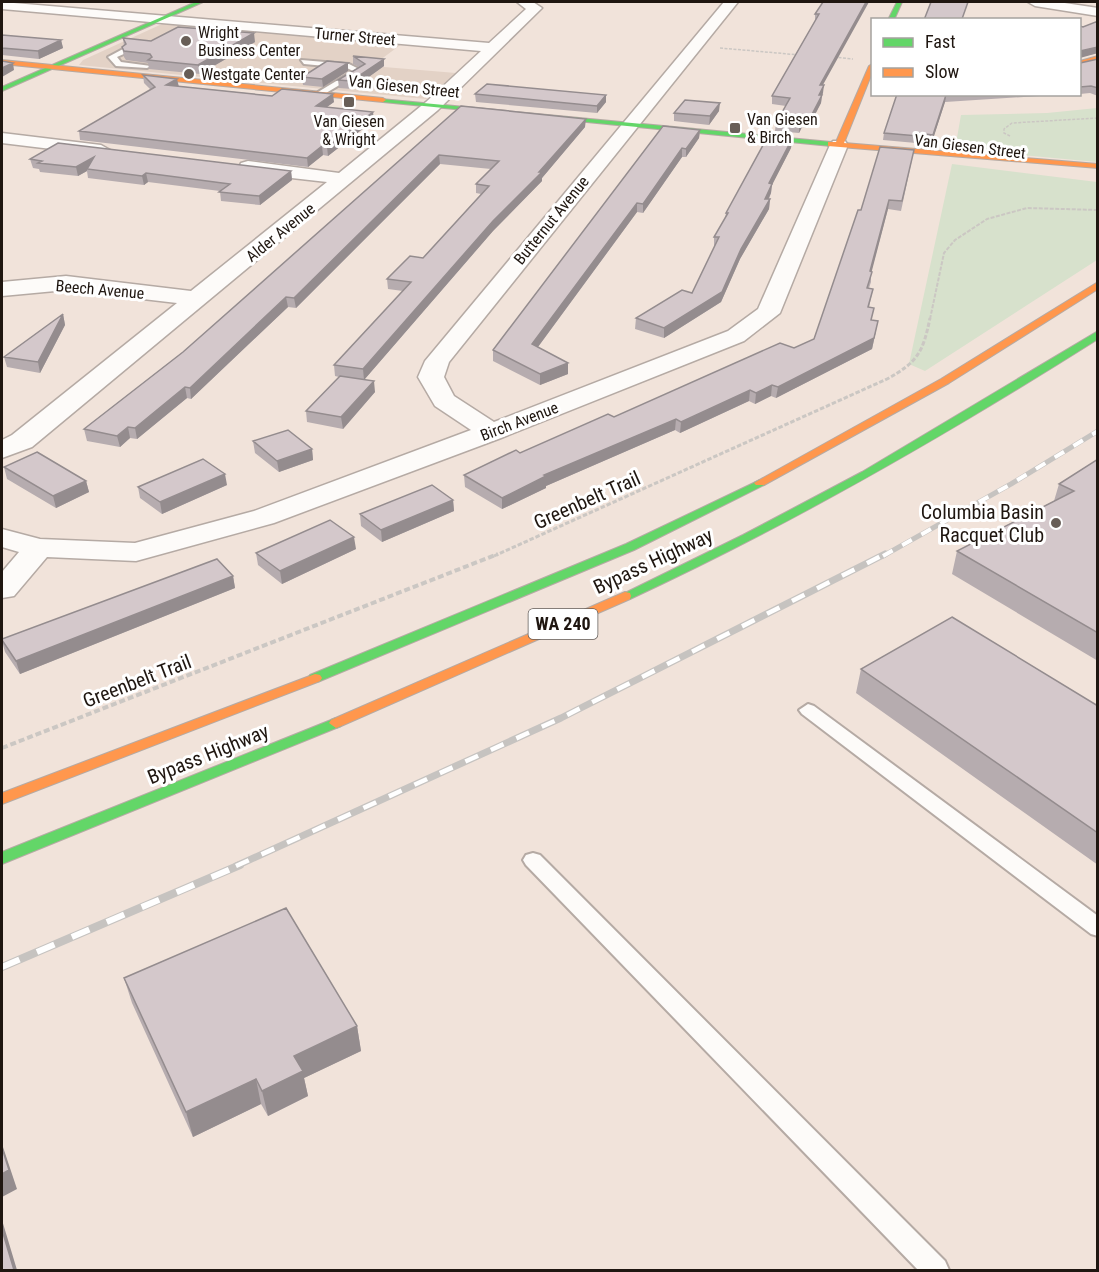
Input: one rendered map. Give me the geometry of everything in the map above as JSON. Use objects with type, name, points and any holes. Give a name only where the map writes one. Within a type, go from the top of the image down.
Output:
[{"type":"main road","points":[[2,89],[200,2]]},
{"type":"main road","points":[[892,18],[899,2]]},
{"type":"main road","points":[[1081,63],[1098,58]]},
{"type":"main road","name":"Van Giesen Street","points":[[2,62],[628,125],[1098,166]]},
{"type":"main road","name":"Birch Avenue","points":[[839,145],[869,84],[867,63]]},
{"type":"main road","name":"Van Giesen Street","points":[[839,145],[1098,177]]},
{"type":"main road","name":"Bypass Highway","points":[[2,799],[169,737],[393,647],[678,525],[883,418],[972,367],[1098,285]]},
{"type":"main road","name":"Bypass Highway","points":[[2,858],[320,730],[683,570],[774,525],[995,401],[1098,334]]},
{"type":"street","name":"Alder Avenue","points":[[2,450],[22,441],[432,106],[535,8],[523,2]]},
{"type":"street","name":"Butternut Avenue","points":[[492,432],[444,401],[431,377],[437,361],[731,2]]},
{"type":"street","points":[[1035,2],[1098,12]]},
{"type":"street","name":"Turner Street","points":[[2,5],[493,48]]},
{"type":"street","points":[[2,138],[123,153]]},
{"type":"street","points":[[10,158],[40,143]]},
{"type":"street","name":"Birch Avenue","points":[[2,538],[39,549],[136,552],[264,517],[492,432],[736,336],[768,313],[839,145]]},
{"type":"street","points":[[230,165],[345,178]]},
{"type":"street","name":"Beech Avenue","points":[[2,289],[66,283],[198,298]]},
{"type":"street","points":[[3,589],[39,549]]},
{"type":"lane","points":[[95,48],[123,51],[112,57],[119,64],[147,66],[130,75]]},
{"type":"lane","points":[[304,62],[349,66],[359,71],[345,81],[333,84],[321,94]]},
{"type":"lane","points":[[808,710],[1098,928]]},
{"type":"lane","points":[[533,860],[936,1270]]},
{"type":"path","points":[[716,48],[805,55]]},
{"type":"path","points":[[827,57],[867,63]]},
{"type":"path","points":[[1012,137],[1006,135],[1004,129],[1012,123],[1098,118]]},
{"type":"path","name":"Greenbelt Trail","points":[[2,748],[398,595],[535,539],[887,379],[907,368],[923,350],[944,253],[956,240],[987,219],[1011,211],[1051,207],[1098,210]]},
{"type":"shaded area","points":[[173,23],[403,43],[372,66],[456,73],[426,99],[79,65],[83,60],[162,24]]},
{"type":"green space","points":[[1097,108],[1097,162],[955,149],[961,115],[1047,113]]},
{"type":"green space","points":[[952,164],[1097,182],[1097,260],[925,371],[909,364]]},
{"type":"building","points":[[823,2],[866,2],[820,85],[824,85],[819,95],[822,95],[809,120],[803,119],[799,125],[776,123],[790,98],[772,96],[819,14],[815,14]]},
{"type":"building","points":[[931,2],[968,2],[962,18],[925,18]]},
{"type":"building","points":[[1098,21],[1098,47],[1081,51],[1081,26]]},
{"type":"building","points":[[178,27],[254,33],[198,65],[148,60],[152,57],[150,54],[124,51],[122,47],[126,44],[123,38],[151,41]]},
{"type":"building","points":[[2,35],[61,40],[38,51],[2,48]]},
{"type":"building","points":[[353,56],[384,59],[351,81],[338,80],[365,64]]},
{"type":"building","points":[[1098,59],[1098,88],[1081,87],[1081,63]]},
{"type":"building","points":[[2,61],[13,63],[2,68]]},
{"type":"building","points":[[327,61],[348,63],[322,79],[302,77]]},
{"type":"building","points":[[143,75],[177,79],[166,85],[272,96],[282,89],[333,94],[316,106],[373,112],[327,147],[322,146],[307,158],[79,131],[155,87]]},
{"type":"building","points":[[487,84],[606,95],[597,106],[475,94]]},
{"type":"building","points":[[896,96],[946,96],[933,135],[884,133]]},
{"type":"building","points":[[685,100],[720,103],[710,116],[674,113]]},
{"type":"building","points":[[461,106],[586,119],[539,172],[542,172],[493,221],[363,369],[334,365],[411,282],[387,279],[410,256],[423,258],[489,186],[476,184],[499,161],[439,155],[294,298],[286,297],[190,388],[185,387],[135,428],[128,427],[117,436],[84,429],[183,352]]},
{"type":"building","points":[[663,126],[700,130],[686,149],[682,148],[643,204],[637,203],[532,344],[568,363],[540,374],[493,350]]},
{"type":"building","points":[[768,136],[792,139],[769,183],[772,184],[765,199],[770,199],[741,249],[722,292],[664,328],[636,318],[682,290],[692,293],[719,237],[714,237]]},
{"type":"building","points":[[58,143],[291,171],[259,196],[219,192],[230,184],[146,173],[142,176],[87,169],[94,157],[76,167],[38,163],[42,161],[30,159]]},
{"type":"building","points":[[880,147],[914,150],[902,201],[889,200],[870,271],[872,272],[867,288],[873,289],[868,307],[874,308],[871,320],[878,321],[874,338],[778,387],[772,385],[756,393],[750,390],[681,422],[676,419],[544,475],[546,476],[502,498],[464,475],[516,450],[520,453],[608,414],[614,417],[780,343],[794,348],[814,339],[858,210],[861,210]]},
{"type":"building","points":[[63,314],[38,362],[4,357]]},
{"type":"building","points":[[340,376],[374,381],[341,417],[306,411]]},
{"type":"building","points":[[288,430],[312,449],[277,461],[253,441]]},
{"type":"building","points":[[37,452],[86,481],[53,496],[4,467]]},
{"type":"building","points":[[203,459],[225,474],[160,502],[138,487]]},
{"type":"building","name":"Columbia Basin Racquet Club","points":[[1098,459],[1098,633],[957,551],[1074,491],[1059,484]]},
{"type":"building","points":[[432,485],[453,500],[381,530],[360,514]]},
{"type":"building","points":[[330,520],[354,537],[280,571],[256,553]]},
{"type":"building","points":[[217,559],[233,576],[16,661],[2,640],[2,639]]},
{"type":"building","points":[[952,617],[1098,706],[1098,833],[861,669]]},
{"type":"building","points":[[286,908],[357,1026],[294,1056],[303,1071],[262,1091],[256,1079],[186,1112],[124,978]]},
{"type":"building","points":[[2,1148],[9,1170],[2,1174]]},
{"type":"building","points":[[2,1230],[14,1270],[2,1270]]},
{"type":"railway","points":[[883,556],[1011,484],[1098,431]]},
{"type":"railway","points":[[236,866],[561,718],[885,554]]},
{"type":"railway","points":[[2,967],[240,865]]},
{"type":"traffic: fast","points":[[2,89],[200,2]]},
{"type":"traffic: fast","points":[[892,18],[899,2]]},
{"type":"traffic: fast","points":[[383,100],[831,144]]},
{"type":"traffic: fast","points":[[625,596],[807,507],[983,406],[1098,334]]},
{"type":"traffic: fast","points":[[315,678],[630,547],[760,483]]},
{"type":"traffic: fast","points":[[2,858],[336,723]]},
{"type":"traffic: slow","points":[[1081,63],[1098,58]]},
{"type":"traffic: slow","points":[[2,62],[383,100]]},
{"type":"traffic: slow","points":[[839,145],[871,68]]},
{"type":"traffic: slow","points":[[831,144],[1098,166]]},
{"type":"traffic: slow","points":[[760,483],[945,381],[1098,285]]},
{"type":"traffic: slow","points":[[336,723],[625,596]]},
{"type":"traffic: slow","points":[[2,799],[315,678]]},
{"type":"place","name":"Wright Business Center","points":[[186,41]]},
{"type":"place","name":"Westgate Center","points":[[189,74]]},
{"type":"place","name":"Van Giesen & Wright","points":[[349,102]]},
{"type":"place","name":"Van Giesen & Birch","points":[[735,128]]},
{"type":"place","name":"Columbia Basin Racquet Club","points":[[1056,523]]}]
